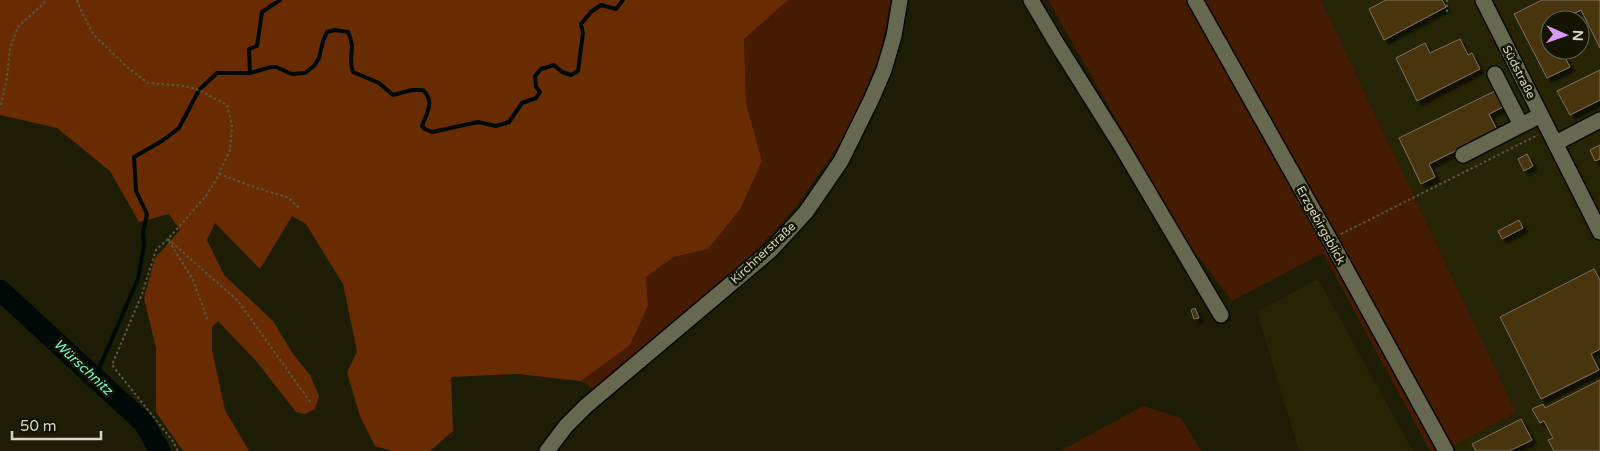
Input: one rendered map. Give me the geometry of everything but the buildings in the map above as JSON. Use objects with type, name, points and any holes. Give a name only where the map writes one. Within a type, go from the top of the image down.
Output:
[{"type":"street","name":"Kirchnerstraße","points":[[547,451],[566,426],[586,406],[771,250],[806,212],[841,161],[872,98],[884,70],[894,36],[900,0]]},
{"type":"street","points":[[1031,0],[1120,144],[1221,315]]},
{"type":"street","name":"Erzgebirgsblick","points":[[1195,0],[1446,451]]},
{"type":"street","name":"Südstraße","points":[[1483,0],[1600,232]]},
{"type":"street","points":[[1495,74],[1521,125]]},
{"type":"street","points":[[1464,155],[1541,115]]},
{"type":"street","points":[[1556,143],[1600,120]]},
{"type":"path","points":[[1,105],[7,77],[10,48],[18,27],[47,0]]},
{"type":"path","points":[[77,0],[82,14],[94,35],[127,67],[148,82],[185,86],[207,94],[227,105],[232,126],[230,150],[206,196],[156,250],[142,294],[112,365],[172,440],[178,451]]},
{"type":"path","points":[[1447,0],[1447,12]]},
{"type":"path","points":[[1330,240],[1549,130]]},
{"type":"path","points":[[219,174],[289,198],[299,208]]},
{"type":"path","points":[[168,239],[193,280],[208,321]]},
{"type":"path","points":[[168,239],[238,301],[312,403]]},
{"type":"shaded area","points":[[0,0],[788,0],[744,39],[746,103],[762,161],[741,208],[708,249],[674,257],[646,277],[648,306],[630,345],[581,381],[518,374],[451,377],[453,431],[430,451],[392,451],[375,446],[360,416],[347,373],[357,351],[343,284],[306,224],[292,216],[260,269],[215,223],[207,240],[224,275],[273,321],[293,354],[310,375],[319,396],[315,409],[305,414],[296,412],[257,362],[218,321],[212,327],[212,350],[225,410],[249,451],[183,451],[156,412],[156,348],[144,298],[155,258],[180,230],[169,214],[139,222],[110,171],[57,128],[0,115]]},
{"type":"shaded area","points":[[788,0],[891,0],[880,54],[852,126],[795,208],[744,264],[593,389],[581,381],[630,344],[648,306],[646,277],[674,257],[708,249],[741,208],[762,161],[746,103],[744,38]]},
{"type":"shaded area","points":[[1048,0],[1321,0],[1516,412],[1444,451],[1430,451],[1323,253],[1232,301],[1184,238]]},
{"type":"shaded area","points":[[1321,0],[1600,0],[1600,451],[1444,451],[1516,412]]},
{"type":"shaded area","points":[[1318,279],[1413,451],[1299,451],[1257,312]]},
{"type":"shaded area","points":[[1143,406],[1181,418],[1201,451],[1060,451]]},
{"type":"waterway","points":[[250,73],[249,49],[257,46],[262,12],[280,0]]},
{"type":"waterway","points":[[95,378],[138,279],[144,246],[143,233],[147,214],[136,191],[134,157],[162,141],[179,128],[199,90],[217,73],[250,73],[271,67],[276,67],[292,74],[305,73],[314,66],[319,58],[327,32],[335,30],[348,32],[352,44],[351,66],[353,72],[379,83],[393,95],[412,90],[423,90],[427,94],[429,107],[422,126],[425,129],[432,132],[478,122],[496,126],[509,122],[522,103],[536,98],[540,92],[536,87],[535,76],[541,69],[554,65],[562,72],[571,75],[578,71],[583,33],[581,24],[591,12],[601,5],[616,9],[623,0]]},
{"type":"waterway","name":"Würschnitz","points":[[0,290],[144,423],[160,451]]}]
